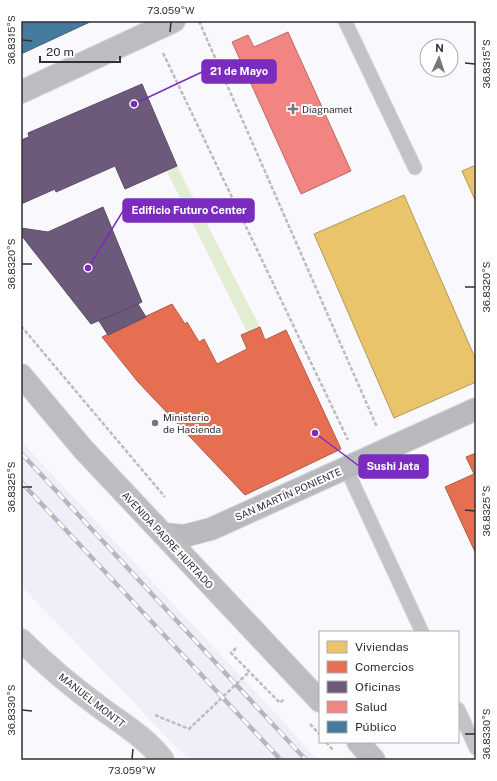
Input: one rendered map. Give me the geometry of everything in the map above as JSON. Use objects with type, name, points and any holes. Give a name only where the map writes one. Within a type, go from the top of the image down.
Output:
[{"type":"main road","points":[[21,92],[174,21]]},
{"type":"main road","name":"AVENIDA PADRE HURTADO","points":[[21,375],[83,449],[319,700]]},
{"type":"main road","name":"SAN MARTÍN PONIENTE","points":[[162,534],[184,536],[211,529],[476,409]]},
{"type":"main road","points":[[359,743],[374,760]]},
{"type":"street","name":"MANUEL MONTT","points":[[21,640],[36,655],[94,703],[139,735],[163,760]]},
{"type":"lane","points":[[345,21],[416,168]]},
{"type":"lane","points":[[352,465],[422,631]]},
{"type":"lane","points":[[459,711],[476,748]]},
{"type":"path","points":[[199,21],[387,449]]},
{"type":"path","points":[[152,31],[352,465]]},
{"type":"path","points":[[21,326],[170,503]]},
{"type":"path","points":[[238,647],[231,653],[280,703],[285,697]]},
{"type":"path","points":[[152,714],[189,729],[249,672]]},
{"type":"shaded area","points":[[21,441],[292,731],[317,760],[189,760],[21,586]]},
{"type":"green space","points":[[177,166],[260,327],[248,334],[167,172]]},
{"type":"building: Viviendas","points":[[476,165],[476,202],[462,171]]},
{"type":"building: Viviendas","points":[[404,195],[476,360],[476,382],[394,418],[314,234]]},
{"type":"building: Comercios","points":[[172,304],[185,324],[187,322],[199,342],[204,339],[217,364],[247,349],[241,335],[260,327],[265,340],[286,330],[341,449],[245,495],[138,382],[102,337]]},
{"type":"building: Comercios","points":[[476,453],[476,554],[445,487],[474,474],[466,457]]},
{"type":"building: Oficinas","points":[[142,84],[177,166],[125,189],[115,166],[56,192],[55,189],[21,204],[21,140],[29,137],[28,133]]},
{"type":"building: Oficinas","points":[[103,207],[142,302],[91,324],[21,235],[21,228],[48,232]]},
{"type":"building: Oficinas","points":[[138,304],[146,317],[108,335],[99,321]]},
{"type":"building: Salud","name":"Diagnamet","points":[[288,32],[351,171],[301,194],[232,42],[248,35],[254,47]]},
{"type":"building: Público","points":[[21,21],[92,21],[21,54]]},
{"type":"railway","points":[[21,453],[306,760]]},
{"type":"railway","points":[[21,482],[281,760]]},
{"type":"place","name":"21 de Mayo","points":[[134,104]]},
{"type":"place","name":"Diagnamet","points":[[293,109]]},
{"type":"place","name":"Edificio Futuro Center","points":[[88,268]]},
{"type":"place","name":"Ministerio de Hacienda","points":[[155,423]]},
{"type":"place","name":"Sushi Jata","points":[[315,433]]}]
